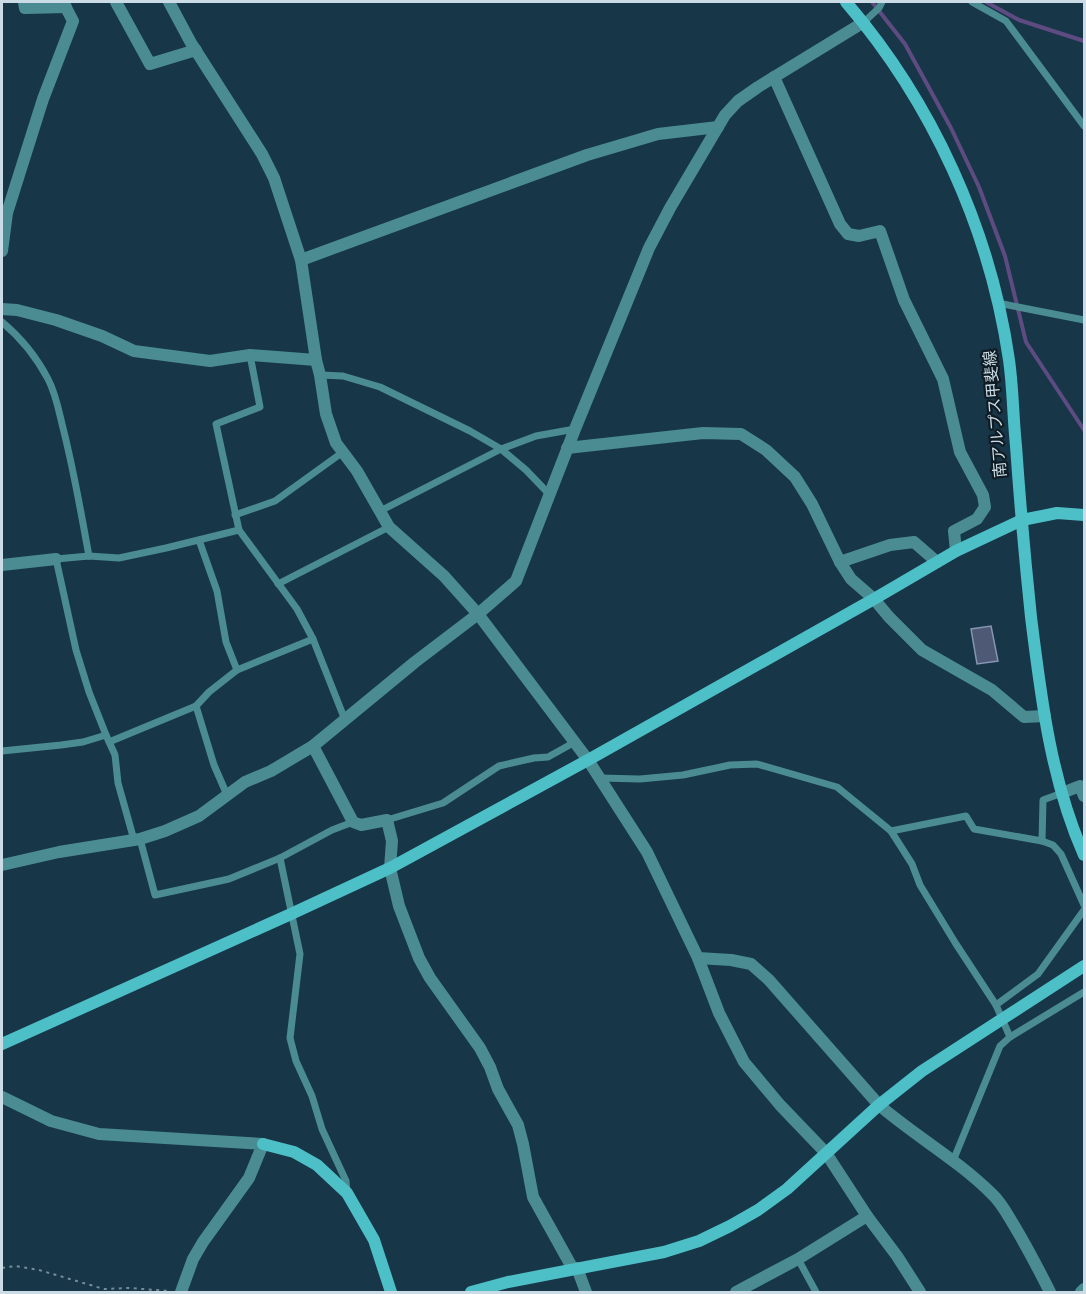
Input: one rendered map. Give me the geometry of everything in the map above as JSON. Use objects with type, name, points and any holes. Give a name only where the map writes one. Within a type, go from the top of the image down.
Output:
[{"type":"street","points":[[2,251],[7,213],[43,99],[73,21],[65,4],[25,8],[24,2]]},
{"type":"street","points":[[116,2],[150,64],[196,51]]},
{"type":"street","points":[[169,2],[196,51],[262,154],[274,178],[301,260],[326,414],[336,443],[357,471],[389,527],[444,576],[478,614],[588,759],[647,852],[698,958],[719,1013],[744,1062],[780,1105],[826,1153],[920,1293]]},
{"type":"street","name":"南アルプス甲斐線","points":[[846,2],[864,22],[910,88],[936,134],[980,238],[998,303],[1009,361],[1022,520],[1035,647],[1045,716],[1062,793],[1084,855]]},
{"type":"street","points":[[2,865],[59,852],[137,839],[165,831],[199,816],[245,782],[271,771],[313,746],[516,581],[567,448],[649,248],[725,115],[738,101],[758,87],[864,22]]},
{"type":"street","points":[[774,77],[840,224],[848,234],[859,236],[879,231],[904,300],[943,379],[960,452],[983,495],[985,507],[977,519],[954,531],[956,551]]},
{"type":"street","points":[[301,260],[587,156],[658,134],[718,127]]},
{"type":"street","points":[[2,309],[17,310],[56,320],[102,336],[134,351],[210,361],[250,355],[316,360]]},
{"type":"street","points":[[567,448],[703,433],[741,434],[766,450],[795,477],[812,504],[840,562],[851,579],[874,599],[922,650],[992,690],[1024,717],[1045,716]]},
{"type":"street","points":[[2,1044],[390,868],[874,599],[956,551],[1022,520],[1057,513],[1084,515]]},
{"type":"street","points":[[840,562],[890,545],[914,542],[937,562]]},
{"type":"street","points":[[2,565],[56,559]]},
{"type":"street","points":[[313,746],[353,822],[360,825],[387,820],[392,841],[390,868],[399,906],[419,958],[436,987],[480,1048],[490,1067],[498,1089],[518,1125],[533,1197],[575,1268],[586,1293]]},
{"type":"street","points":[[1062,793],[1080,786],[1084,796]]},
{"type":"street","points":[[698,958],[751,964],[769,980],[879,1105],[992,1194],[1004,1208],[1030,1252],[1050,1293]]},
{"type":"street","points":[[471,1293],[508,1282],[664,1252],[699,1241],[758,1210],[787,1189],[879,1105],[922,1071],[1084,966]]},
{"type":"street","points":[[2,1097],[51,1121],[99,1134],[263,1144],[294,1152],[317,1165],[347,1193],[374,1240],[391,1293]]},
{"type":"street","points":[[182,1292],[193,1259],[249,1178],[263,1144]]},
{"type":"street","points":[[736,1293],[798,1259],[867,1216]]},
{"type":"street","points":[[1081,1293],[1084,1289]]},
{"type":"lane","points":[[864,22],[882,2]]},
{"type":"lane","points":[[972,2],[1006,21],[1084,126]]},
{"type":"lane","points":[[998,303],[1084,320]]},
{"type":"lane","points":[[2,322],[20,339],[49,380],[73,467],[89,556]]},
{"type":"lane","points":[[250,355],[260,407],[216,424],[235,515],[239,530],[297,609],[313,639],[345,720]]},
{"type":"lane","points":[[320,375],[343,376],[380,387],[470,431],[501,449],[549,494]]},
{"type":"lane","points":[[380,511],[501,449],[536,436],[575,429]]},
{"type":"lane","points":[[235,515],[275,501],[343,452]]},
{"type":"lane","points":[[278,584],[389,527]]},
{"type":"lane","points":[[239,530],[119,558],[89,556],[56,559],[76,650],[89,692],[115,755],[118,783],[155,895],[228,879],[280,858],[332,830],[353,822]]},
{"type":"lane","points":[[200,540],[217,591],[226,642],[237,670]]},
{"type":"lane","points":[[2,751],[107,738],[196,706],[209,692],[237,670],[313,639]]},
{"type":"lane","points":[[196,706],[214,765],[227,795]]},
{"type":"lane","points":[[387,820],[443,803],[500,766],[548,757],[575,742]]},
{"type":"lane","points":[[600,778],[640,779],[683,775],[730,765],[757,765],[837,788],[891,831],[912,864],[920,885],[944,925],[996,1005],[1010,1037]]},
{"type":"lane","points":[[1042,841],[1043,800],[1062,793]]},
{"type":"lane","points":[[891,831],[966,816],[974,829],[1053,845],[1061,854],[1084,905]]},
{"type":"lane","points":[[280,858],[300,954],[290,1038],[296,1061],[312,1096],[322,1129],[346,1181],[347,1193]]},
{"type":"lane","points":[[996,1005],[1038,974],[1084,910]]},
{"type":"lane","points":[[953,1161],[1000,1046],[1010,1037],[1084,992]]},
{"type":"lane","points":[[798,1259],[816,1293]]},
{"type":"path","points":[[2,1268],[15,1266],[39,1270],[104,1289],[129,1288],[182,1292]]},
{"type":"building","points":[[991,626],[998,661],[977,664],[971,629]]},
{"type":"waterway","points":[[872,2],[905,44],[951,128],[979,187],[1005,256],[1026,342],[1084,430]]},
{"type":"waterway","points":[[986,2],[1019,20],[1084,41]]}]
